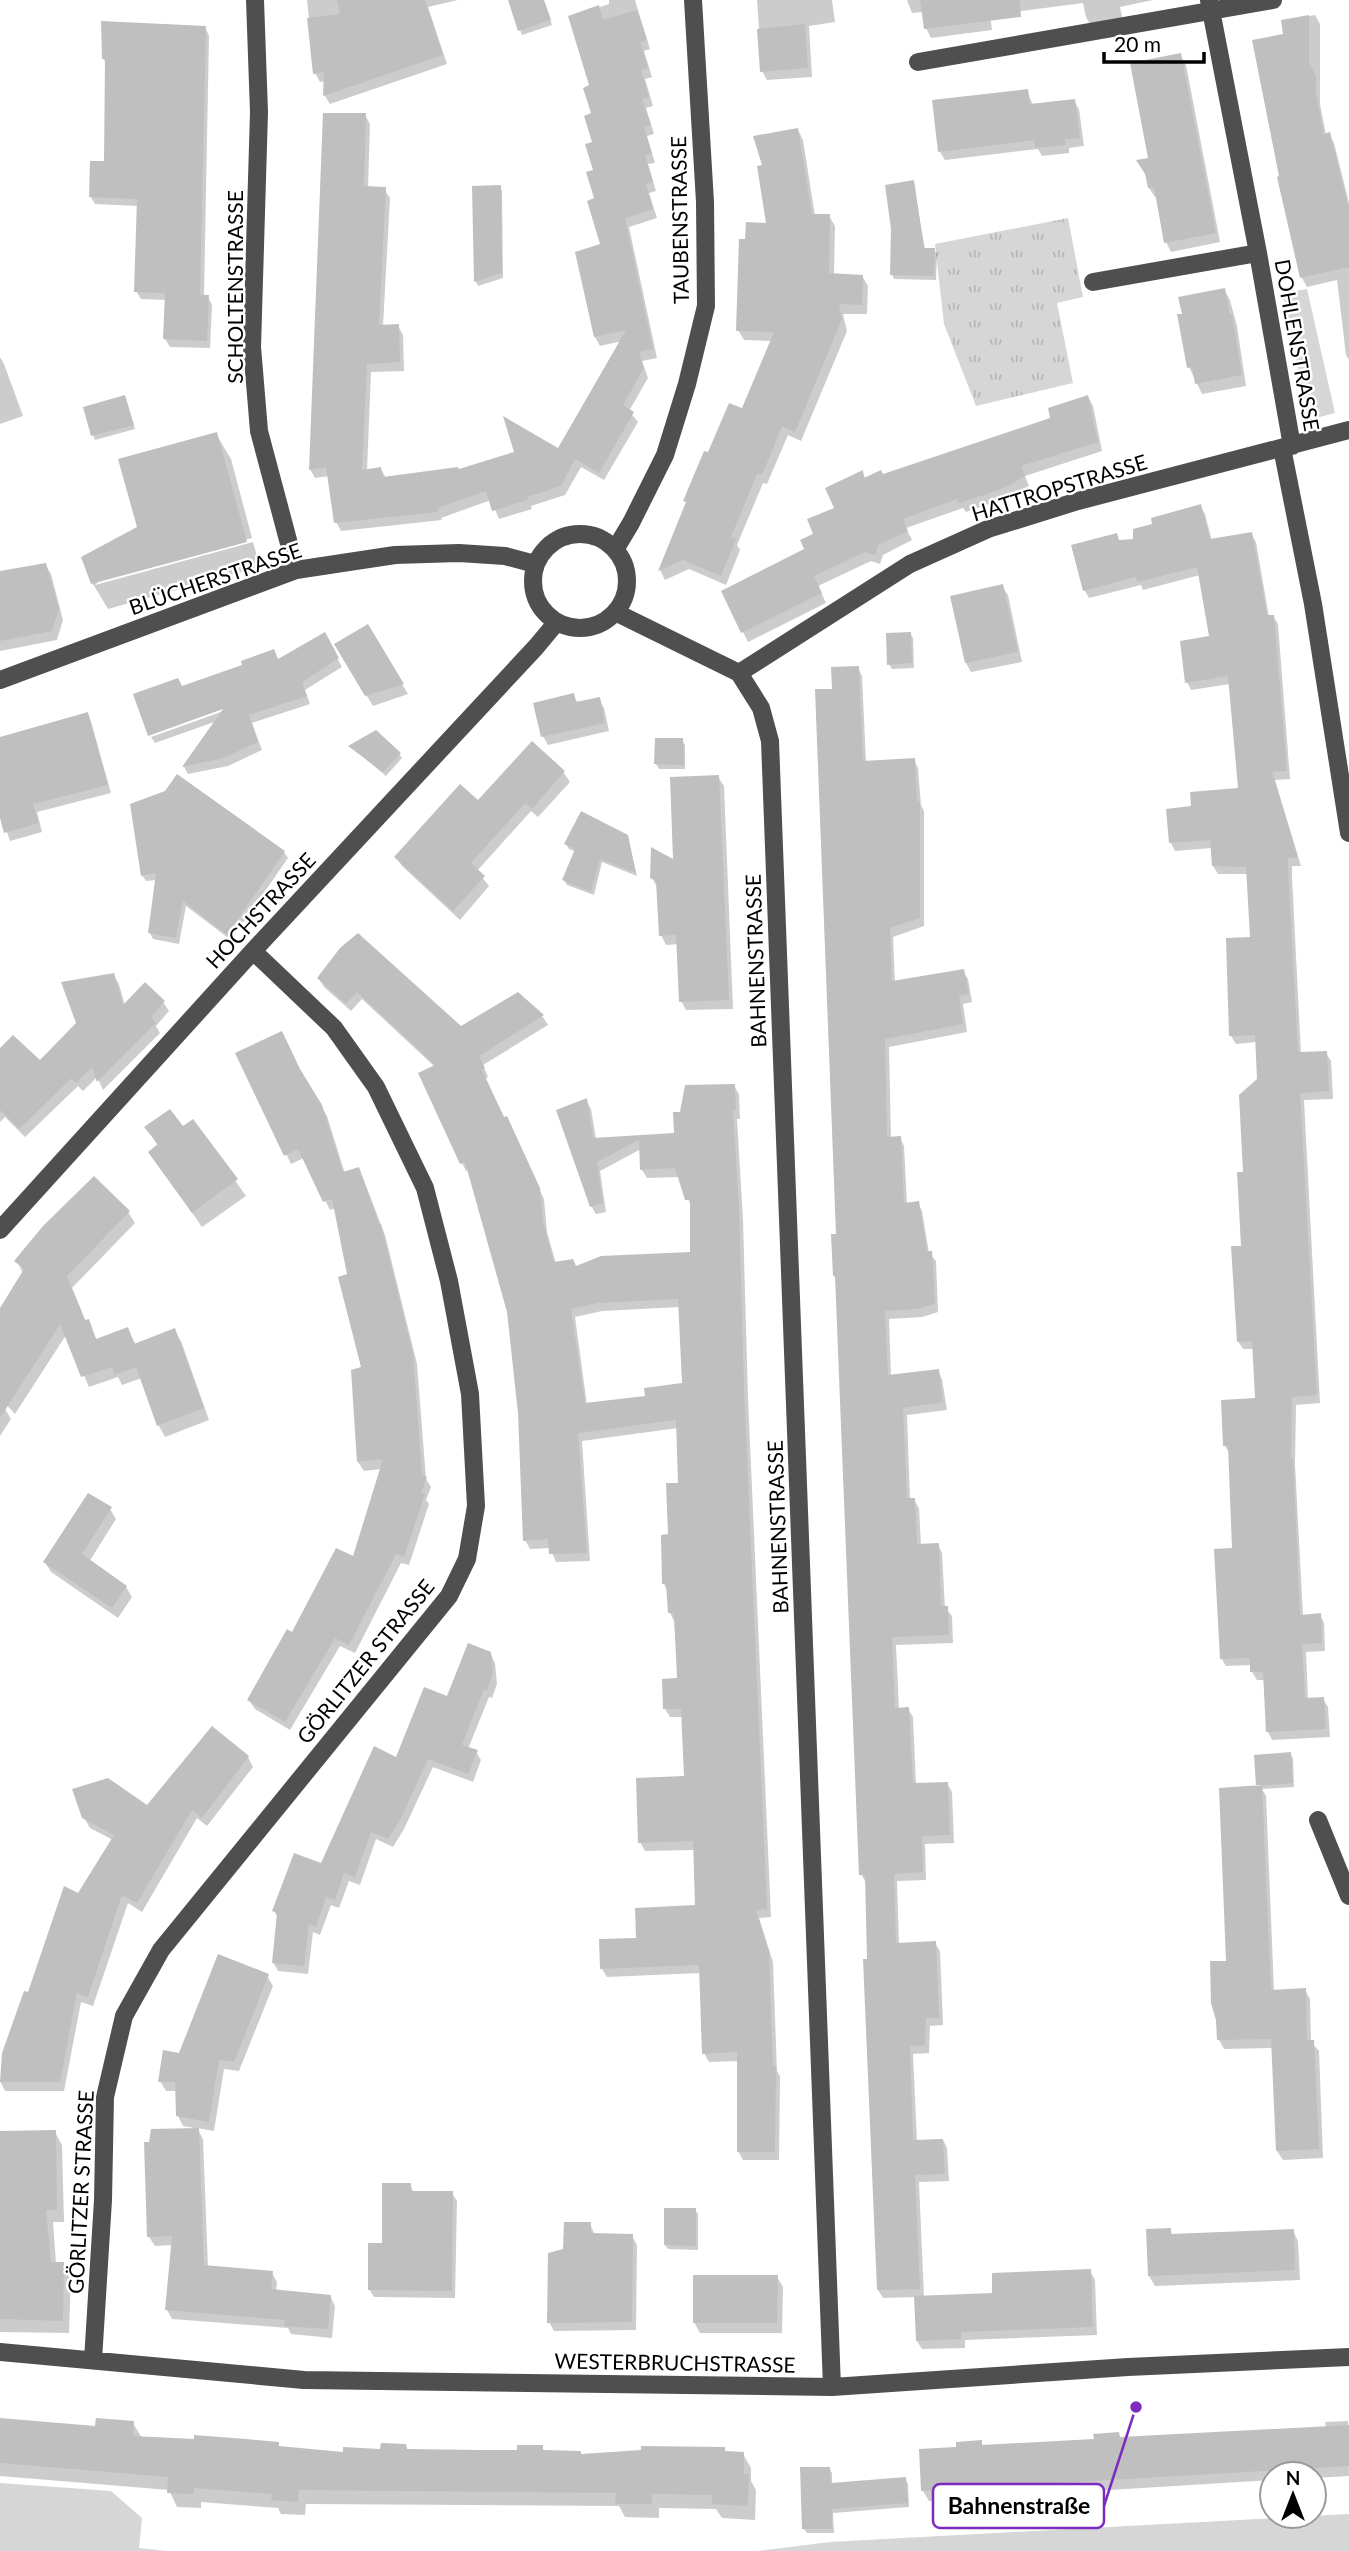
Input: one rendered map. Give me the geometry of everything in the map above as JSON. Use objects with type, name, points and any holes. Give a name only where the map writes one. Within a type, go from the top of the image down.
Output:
[{"type":"street","name":"SCHOLTENSTRASSE","points":[[255,0],[260,112],[252,347],[259,431],[296,570]]},
{"type":"street","name":"TAUBENSTRASSE","points":[[616,548],[665,455],[687,384],[706,306],[705,202],[693,0]]},
{"type":"street","points":[[918,62],[1210,5],[1273,0]]},
{"type":"street","name":"DOHLENSTRASSE","points":[[1210,5],[1258,253],[1349,833]]},
{"type":"street","name":"DOHLENSTRASSE","points":[[1093,282],[1258,253]]},
{"type":"street","name":"HATTROPSTRASSE","points":[[740,673],[910,564],[988,529],[1078,501],[1349,430]]},
{"type":"street","points":[[571,534],[596,536],[616,548],[628,571],[627,593],[618,613],[603,624],[584,629],[568,628],[556,623],[540,608],[532,586],[536,564],[551,543],[571,534]]},
{"type":"street","name":"BLÜCHERSTRASSE","points":[[0,680],[296,570],[394,555],[459,553],[505,556],[536,564]]},
{"type":"street","points":[[618,613],[740,673]]},
{"type":"street","name":"HOCHSTRASSE","points":[[0,1230],[253,951],[536,648],[556,623]]},
{"type":"street","name":"BAHNENSTRASSE","points":[[740,673],[761,708],[770,741],[831,2387]]},
{"type":"street","name":"GÖRLITZER STRASSE","points":[[93,2360],[103,2200],[105,2097],[124,2015],[161,1950],[449,1596],[467,1559],[476,1506],[470,1394],[449,1281],[425,1188],[376,1087],[334,1028],[253,951]]},
{"type":"street","points":[[1318,1820],[1349,1896]]},
{"type":"street","name":"WESTERBRUCHSTRASSE","points":[[0,2352],[304,2380],[831,2387],[1128,2367],[1349,2357]]},
{"type":"green space","points":[[1068,218],[1083,297],[1057,303],[1073,383],[976,406],[944,324],[935,244]]},
{"type":"green space","points":[[1307,289],[1335,413],[1312,419],[1307,415],[1283,293]]},
{"type":"green space","points":[[0,2483],[111,2491],[142,2518],[139,2548],[167,2551],[0,2551]]},
{"type":"green space","points":[[1349,2514],[1349,2551],[758,2551],[830,2542],[1258,2519],[1258,2530],[1328,2530],[1328,2515]]},
{"type":"building","points":[[337,0],[425,0],[443,55],[323,96],[324,72],[313,74],[307,18],[340,14]]},
{"type":"building","points":[[508,0],[544,0],[551,20],[518,31]]},
{"type":"building","points":[[920,0],[1020,0],[1021,17],[924,29]]},
{"type":"building","points":[[599,5],[603,20],[637,10],[647,40],[640,42],[648,68],[641,70],[649,97],[642,99],[651,125],[644,127],[652,154],[645,155],[653,182],[646,184],[653,209],[625,218],[653,349],[639,352],[644,368],[623,405],[634,412],[599,473],[575,459],[561,486],[527,497],[528,500],[492,511],[486,491],[438,508],[438,512],[334,523],[326,467],[309,470],[323,113],[366,113],[364,186],[386,187],[379,325],[399,324],[400,362],[367,364],[362,470],[381,467],[383,477],[459,469],[514,452],[503,416],[558,448],[626,330],[594,337],[575,252],[600,244],[587,201],[594,198],[586,172],[593,170],[585,144],[592,142],[584,116],[591,113],[583,88],[589,85],[568,16]]},
{"type":"building","points":[[1309,15],[1309,62],[1316,77],[1316,93],[1324,134],[1330,132],[1349,209],[1349,267],[1300,278],[1277,177],[1279,176],[1252,40],[1283,34],[1281,20]]},
{"type":"building","points":[[101,21],[206,26],[200,295],[209,295],[207,341],[163,339],[165,293],[134,292],[137,199],[89,197],[90,161],[104,161],[105,59],[102,59]]},
{"type":"building","points":[[805,24],[808,68],[760,72],[757,29]]},
{"type":"building","points":[[1181,53],[1216,233],[1164,243],[1154,187],[1148,188],[1145,174],[1136,160],[1148,158],[1130,63]]},
{"type":"building","points":[[1028,89],[1030,104],[1075,99],[1080,138],[1065,139],[1065,145],[1035,148],[1034,140],[938,152],[932,100]]},
{"type":"building","points":[[798,128],[812,214],[830,214],[829,273],[863,275],[862,305],[839,304],[842,319],[795,432],[782,426],[762,475],[757,474],[731,537],[736,539],[721,576],[683,560],[658,571],[704,451],[708,452],[729,403],[742,408],[774,332],[736,331],[739,239],[745,239],[746,222],[766,223],[757,166],[762,165],[753,136]]},
{"type":"building","points":[[914,180],[924,248],[935,248],[934,276],[890,275],[891,229],[885,185]]},
{"type":"building","points":[[501,185],[502,273],[474,282],[472,186]]},
{"type":"building","points":[[1225,288],[1242,375],[1195,384],[1192,367],[1187,368],[1177,314],[1182,314],[1178,297]]},
{"type":"building","points":[[125,395],[134,425],[91,436],[83,407]]},
{"type":"building","points":[[1088,395],[1098,442],[1021,466],[1025,476],[1002,489],[959,503],[957,499],[903,519],[908,531],[878,545],[875,555],[865,552],[814,576],[822,593],[741,633],[721,591],[804,549],[800,540],[813,534],[807,519],[834,508],[825,488],[863,470],[864,478],[881,470],[883,474],[1050,418],[1048,408]]},
{"type":"building","points":[[217,432],[247,542],[91,584],[81,557],[137,527],[118,459]]},
{"type":"building","points":[[1201,504],[1210,539],[1252,532],[1267,615],[1274,615],[1287,771],[1272,772],[1298,858],[1288,858],[1288,867],[1298,1052],[1327,1051],[1329,1091],[1300,1093],[1317,1395],[1292,1397],[1291,1458],[1300,1615],[1321,1613],[1322,1643],[1302,1644],[1305,1698],[1324,1697],[1326,1729],[1266,1732],[1263,1672],[1250,1672],[1250,1658],[1220,1659],[1214,1549],[1232,1548],[1228,1446],[1223,1446],[1221,1400],[1255,1398],[1252,1341],[1237,1342],[1231,1246],[1241,1246],[1237,1172],[1243,1172],[1239,1095],[1257,1079],[1255,1035],[1229,1036],[1226,938],[1250,937],[1246,867],[1212,866],[1210,840],[1169,843],[1166,809],[1191,806],[1190,792],[1238,788],[1228,676],[1185,683],[1180,641],[1209,636],[1197,567],[1137,582],[1136,577],[1083,591],[1071,545],[1117,533],[1119,540],[1133,539],[1133,529],[1152,524],[1151,518]]},
{"type":"building","points":[[46,563],[59,609],[52,631],[0,641],[0,571]]},
{"type":"building","points":[[1003,584],[1018,652],[965,663],[950,596]]},
{"type":"building","points":[[368,624],[404,684],[365,696],[334,644]]},
{"type":"building","points":[[325,632],[339,658],[302,682],[307,696],[249,715],[258,742],[223,758],[182,767],[223,709],[148,736],[133,694],[178,678],[182,686],[242,665],[241,661],[274,649],[278,659]]},
{"type":"building","points":[[911,632],[912,663],[887,665],[886,633]]},
{"type":"building","points":[[859,666],[863,761],[915,758],[917,801],[920,801],[920,918],[890,928],[892,981],[964,969],[969,994],[959,996],[963,1024],[885,1039],[887,1137],[901,1136],[904,1203],[919,1201],[927,1251],[932,1251],[935,1304],[916,1309],[885,1311],[888,1375],[939,1369],[943,1402],[903,1408],[907,1498],[915,1498],[917,1544],[939,1543],[941,1606],[948,1606],[949,1635],[892,1637],[895,1708],[909,1707],[913,1783],[948,1782],[950,1835],[922,1836],[923,1872],[894,1874],[896,1943],[936,1941],[939,2018],[926,2018],[925,2045],[910,2046],[913,2140],[943,2139],[945,2174],[915,2175],[920,2289],[877,2290],[863,1959],[867,1959],[865,1875],[859,1875],[835,1276],[831,1234],[836,1234],[815,689],[832,689],[831,667]]},
{"type":"building","points":[[574,693],[576,702],[600,697],[605,723],[541,737],[533,703]]},
{"type":"building","points":[[88,712],[108,785],[33,804],[39,823],[4,833],[0,818],[0,737]]},
{"type":"building","points":[[376,730],[401,753],[383,772],[348,746]]},
{"type":"building","points":[[655,738],[683,738],[684,765],[654,764]]},
{"type":"building","points":[[532,741],[565,771],[532,809],[525,803],[471,863],[485,876],[453,911],[394,857],[460,784],[478,800]]},
{"type":"building","points":[[177,774],[285,851],[227,935],[183,901],[176,938],[148,933],[156,873],[141,876],[130,804],[165,791]]},
{"type":"building","points":[[719,775],[729,1000],[679,1002],[676,935],[659,936],[656,881],[650,878],[651,847],[673,859],[670,777]]},
{"type":"building","points":[[581,811],[628,835],[636,873],[600,859],[591,892],[562,880],[575,849],[564,844]]},
{"type":"building","points":[[358,933],[461,1026],[518,992],[544,1015],[479,1056],[485,1068],[482,1070],[504,1117],[507,1116],[540,1188],[543,1222],[554,1262],[573,1259],[576,1266],[601,1256],[690,1252],[690,1200],[685,1200],[675,1168],[640,1170],[639,1140],[597,1162],[603,1203],[590,1207],[556,1110],[587,1098],[593,1138],[674,1133],[673,1112],[680,1112],[685,1085],[735,1084],[736,1110],[733,1111],[767,1909],[756,1910],[769,1952],[773,2066],[776,2066],[775,2152],[737,2152],[737,2052],[702,2054],[699,1965],[600,1969],[599,1939],[636,1938],[635,1908],[695,1905],[693,1841],[638,1843],[636,1778],[684,1776],[681,1709],[663,1709],[662,1679],[677,1678],[674,1613],[668,1613],[666,1584],[662,1584],[661,1535],[668,1534],[666,1483],[678,1483],[676,1420],[578,1433],[587,1553],[549,1554],[548,1539],[523,1541],[518,1413],[507,1312],[465,1162],[460,1164],[418,1073],[435,1065],[357,992],[346,1004],[317,978],[340,948]],"holes":[[[678,1299],[682,1383],[644,1388],[645,1396],[585,1403],[571,1309],[597,1303]]]},
{"type":"building","points":[[114,973],[123,1005],[145,982],[165,1001],[151,1017],[156,1023],[97,1082],[92,1067],[76,1083],[72,1078],[19,1129],[0,1110],[0,1048],[13,1035],[40,1060],[76,1023],[61,982]]},
{"type":"building","points":[[282,1031],[300,1069],[322,1105],[343,1172],[359,1167],[381,1224],[413,1354],[422,1475],[427,1477],[421,1493],[425,1494],[404,1557],[396,1554],[349,1645],[335,1638],[285,1722],[247,1700],[287,1629],[292,1632],[336,1548],[353,1556],[383,1459],[357,1462],[351,1370],[361,1367],[338,1277],[347,1274],[332,1199],[323,1202],[298,1149],[284,1156],[235,1053]]},
{"type":"building","points":[[170,1109],[183,1126],[193,1119],[238,1179],[192,1213],[148,1152],[158,1144],[144,1127]]},
{"type":"building","points":[[94,1176],[130,1211],[67,1276],[85,1320],[89,1319],[96,1339],[128,1327],[134,1344],[175,1328],[204,1408],[157,1426],[136,1367],[114,1375],[112,1367],[81,1377],[60,1324],[0,1418],[0,1308],[24,1269],[14,1261],[43,1226]]},
{"type":"building","points":[[88,1493],[112,1507],[82,1554],[127,1586],[112,1608],[43,1562]]},
{"type":"building","points":[[468,1643],[491,1652],[493,1672],[462,1745],[478,1750],[468,1774],[428,1759],[400,1820],[388,1839],[371,1832],[355,1877],[344,1873],[335,1900],[326,1897],[316,1927],[309,1924],[304,1966],[272,1963],[277,1913],[272,1911],[294,1853],[321,1863],[374,1746],[396,1757],[424,1687],[447,1696]]},
{"type":"building","points":[[212,1726],[249,1756],[202,1818],[192,1810],[137,1903],[122,1895],[88,1997],[77,1993],[60,2082],[0,2082],[2,2053],[24,1991],[28,1992],[64,1886],[78,1893],[114,1835],[82,1818],[72,1789],[108,1778],[147,1805]]},
{"type":"building","points":[[1291,1752],[1293,1783],[1256,1786],[1254,1755]]},
{"type":"building","points":[[1262,1785],[1271,1990],[1306,1988],[1307,2040],[1314,2040],[1319,2149],[1276,2151],[1271,2039],[1217,2040],[1216,2020],[1211,2003],[1210,1961],[1226,1961],[1219,1788]]},
{"type":"building","points":[[218,1954],[269,1974],[234,2062],[219,2060],[209,2122],[176,2116],[175,2082],[158,2082],[163,2050],[179,2053]]},
{"type":"building","points":[[199,2128],[204,2265],[273,2271],[271,2289],[331,2295],[328,2329],[284,2326],[285,2320],[165,2310],[172,2236],[147,2237],[144,2142],[149,2142],[151,2129]]},
{"type":"building","points":[[56,2130],[57,2210],[46,2210],[51,2262],[64,2262],[63,2321],[0,2319],[0,2131]]},
{"type":"building","points":[[382,2183],[411,2183],[411,2191],[453,2191],[452,2291],[368,2290],[368,2243],[382,2243]]},
{"type":"building","points":[[664,2208],[696,2208],[696,2246],[664,2245]]},
{"type":"building","points":[[564,2222],[591,2222],[591,2233],[633,2234],[632,2322],[547,2323],[548,2253],[563,2249]]},
{"type":"building","points":[[1171,2228],[1171,2234],[1294,2229],[1295,2270],[1148,2276],[1146,2229]]},
{"type":"building","points":[[1091,2269],[1093,2327],[961,2332],[961,2339],[916,2341],[914,2296],[992,2293],[992,2273]]},
{"type":"building","points":[[693,2275],[778,2275],[777,2323],[693,2323]]},
{"type":"building","points":[[0,2418],[95,2426],[96,2418],[134,2421],[133,2436],[194,2439],[194,2435],[279,2442],[279,2446],[343,2452],[343,2447],[380,2449],[381,2443],[406,2444],[407,2449],[480,2450],[517,2450],[517,2445],[543,2445],[543,2450],[581,2451],[581,2454],[641,2450],[641,2446],[725,2447],[725,2451],[744,2452],[744,2474],[749,2474],[748,2506],[712,2504],[712,2495],[652,2494],[652,2504],[615,2504],[616,2493],[299,2490],[298,2502],[271,2500],[272,2494],[194,2488],[193,2494],[167,2493],[168,2477],[0,2463]]},
{"type":"building","points":[[1349,2425],[1349,2466],[1328,2467],[1328,2460],[1258,2460],[1258,2471],[921,2491],[919,2449],[956,2447],[956,2442],[982,2440],[982,2445],[1094,2439],[1093,2434],[1119,2432],[1120,2437]]},
{"type":"building","points":[[800,2467],[830,2467],[831,2483],[906,2477],[908,2503],[832,2509],[832,2529],[802,2529]]},
{"type":"place","name":"Bahnenstraße","points":[[1136,2407]]}]
